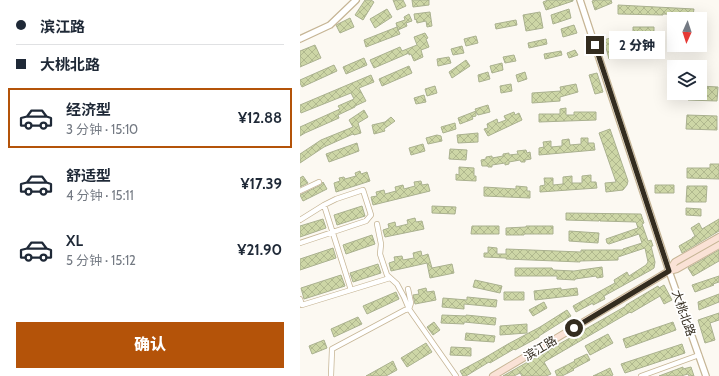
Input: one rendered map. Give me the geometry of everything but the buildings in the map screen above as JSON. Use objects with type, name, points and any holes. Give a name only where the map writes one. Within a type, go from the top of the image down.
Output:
[{"type":"main road","name":"滨江路","points":[[669,271],[675,262],[719,237]]},
{"type":"main road","name":"滨江路","points":[[493,376],[669,271],[677,269],[719,245]]},
{"type":"street","points":[[300,39],[330,25],[356,0]]},
{"type":"street","name":"大桃北路","points":[[580,0],[669,271],[706,376]]},
{"type":"street","points":[[300,191],[318,182]]},
{"type":"street","points":[[300,220],[336,199],[363,190],[371,215],[366,221],[300,243]]},
{"type":"street","points":[[324,205],[351,290]]},
{"type":"street","points":[[377,224],[381,244],[380,254],[387,275],[397,284],[409,309],[456,376]]},
{"type":"street","points":[[300,300],[302,305],[390,278]]},
{"type":"street","points":[[408,289],[411,303],[409,309]]},
{"type":"street","points":[[330,376],[332,349],[404,310],[409,309]]},
{"type":"street","points":[[641,376],[699,355]]},
{"type":"route","points":[[574,328],[669,271],[595,45]]}]
